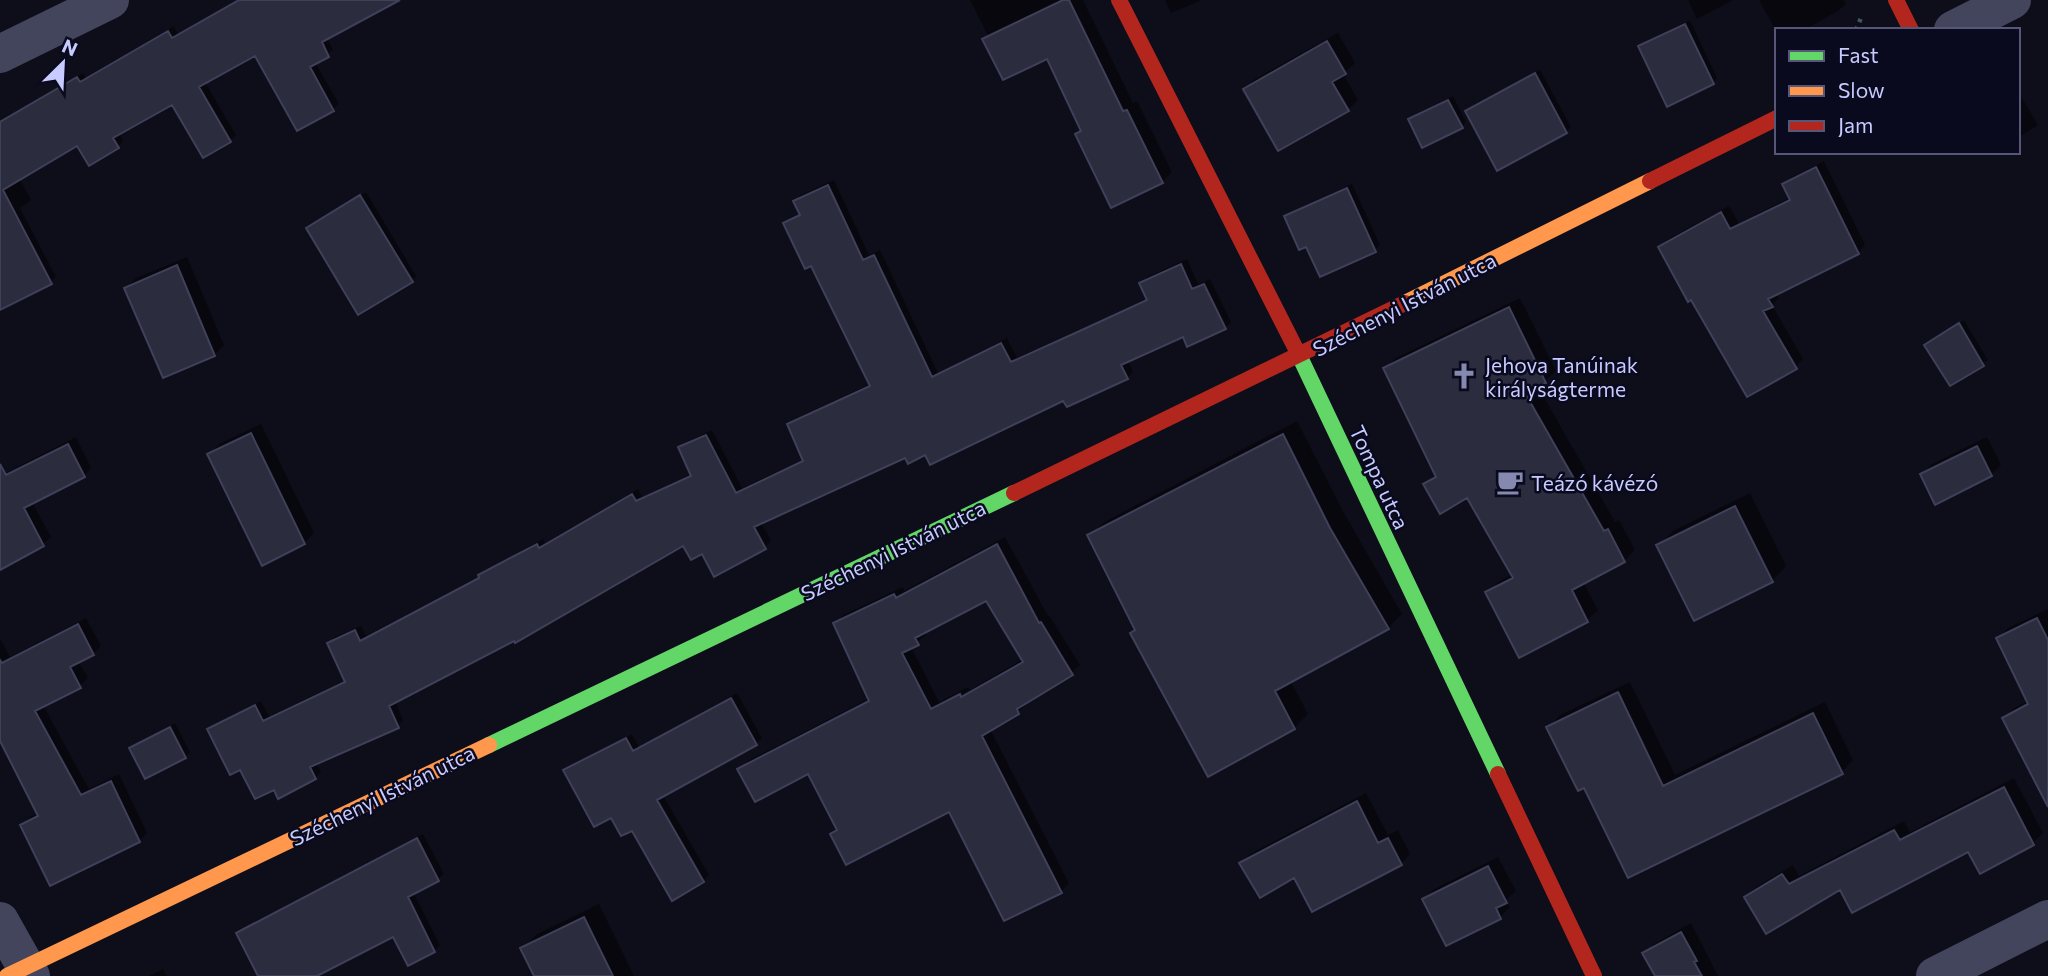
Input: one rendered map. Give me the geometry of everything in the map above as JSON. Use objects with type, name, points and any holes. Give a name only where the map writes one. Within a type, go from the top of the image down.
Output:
[{"type":"street","points":[[0,54],[110,0]]},
{"type":"street","name":"Tompa utca","points":[[1119,0],[1299,356],[1594,976]]},
{"type":"street","points":[[1896,0],[1910,28]]},
{"type":"street","points":[[1957,28],[2012,0]]},
{"type":"street","name":"Széchenyi István utca","points":[[21,973],[1299,356],[1775,119]]},
{"type":"street","points":[[1935,976],[2048,919]]},
{"type":"street","points":[[0,921],[21,973]]},
{"type":"building","points":[[239,0],[400,0],[322,42],[329,57],[310,67],[334,111],[297,131],[255,56],[199,87],[231,142],[203,158],[172,105],[113,138],[119,148],[89,166],[77,146],[3,190],[52,284],[0,310],[0,122],[77,77],[80,82],[168,31],[172,38]]},
{"type":"building","points":[[1063,0],[1069,0],[1123,111],[1127,110],[1163,183],[1111,208],[1075,134],[1081,131],[1047,59],[1003,80],[982,39]]},
{"type":"building","points":[[1685,24],[1714,84],[1667,107],[1638,46]]},
{"type":"building","points":[[1327,41],[1346,74],[1332,82],[1349,111],[1278,151],[1243,89]]},
{"type":"building","points":[[1535,73],[1567,133],[1497,171],[1465,111]]},
{"type":"building","points":[[1448,100],[1463,128],[1422,148],[1408,119]]},
{"type":"building","points":[[1816,167],[1859,254],[1768,299],[1773,307],[1763,311],[1797,369],[1747,397],[1691,300],[1688,302],[1658,247],[1721,212],[1730,229],[1790,200],[1782,184]]},
{"type":"building","points":[[828,185],[863,260],[874,255],[932,377],[1001,343],[1011,362],[1084,329],[1147,300],[1139,283],[1181,264],[1192,289],[1204,284],[1226,329],[1187,347],[1183,337],[1121,365],[1128,379],[1067,407],[1063,401],[930,465],[925,455],[908,464],[905,458],[754,527],[766,549],[714,577],[702,554],[691,560],[683,546],[515,643],[514,641],[389,706],[399,728],[310,767],[316,779],[278,799],[274,790],[255,799],[240,770],[230,775],[207,729],[255,705],[263,721],[345,682],[327,643],[355,630],[360,641],[537,544],[539,548],[632,494],[636,501],[691,476],[678,447],[706,435],[736,493],[803,461],[787,424],[870,386],[811,266],[805,269],[783,223],[800,215],[793,201]]},
{"type":"building","points":[[1347,188],[1376,252],[1320,277],[1306,247],[1299,250],[1284,216]]},
{"type":"building","points":[[360,195],[413,282],[358,315],[306,228]]},
{"type":"building","points":[[177,265],[215,356],[163,378],[124,288]]},
{"type":"building","points":[[1509,307],[1546,383],[1525,393],[1604,531],[1608,529],[1625,562],[1572,590],[1588,622],[1519,658],[1485,592],[1513,578],[1467,498],[1440,514],[1423,484],[1436,477],[1383,368]]},
{"type":"building","points":[[1959,323],[1984,366],[1950,386],[1924,345]]},
{"type":"building","points":[[251,433],[305,544],[262,566],[207,454]]},
{"type":"building","points":[[1283,434],[1330,528],[1389,629],[1275,691],[1295,729],[1208,777],[1130,633],[1135,630],[1087,535]]},
{"type":"building","points":[[68,444],[85,477],[24,508],[44,546],[0,570],[0,464],[6,475]]},
{"type":"building","points":[[1977,446],[1992,476],[1935,505],[1920,474]]},
{"type":"building","points":[[1735,506],[1773,582],[1694,621],[1656,545]]},
{"type":"building","points":[[997,544],[1039,623],[1041,622],[1073,675],[1017,709],[1019,714],[982,736],[1062,893],[1004,921],[949,812],[846,865],[830,834],[837,830],[808,774],[755,802],[737,769],[869,701],[833,623],[894,594],[896,598]],"holes":[[[986,601],[1023,662],[961,697],[960,694],[931,709],[902,653],[919,645],[915,638]]]},
{"type":"building","points":[[2037,618],[2048,640],[2048,807],[2002,718],[2028,704],[1996,638]]},
{"type":"building","points":[[78,624],[94,655],[70,667],[81,688],[35,711],[81,795],[111,781],[140,842],[50,886],[20,825],[38,816],[0,741],[0,660],[2,663]]},
{"type":"building","points":[[1618,692],[1663,786],[1813,713],[1843,774],[1628,878],[1584,788],[1578,791],[1546,727]]},
{"type":"building","points":[[731,698],[757,745],[657,800],[704,882],[672,901],[632,831],[621,836],[611,818],[594,827],[563,770],[626,738],[633,751]]},
{"type":"building","points":[[170,727],[186,758],[145,779],[129,748]]},
{"type":"building","points":[[2004,787],[2034,845],[1980,874],[1968,852],[1852,913],[1840,890],[1766,934],[1744,897],[1782,874],[1789,884],[1894,830],[1900,840]]},
{"type":"building","points":[[1357,801],[1378,843],[1388,838],[1402,865],[1312,912],[1294,878],[1260,898],[1239,863]]},
{"type":"building","points":[[417,838],[439,881],[408,897],[435,952],[408,966],[393,937],[317,976],[258,976],[236,933]]},
{"type":"building","points":[[1488,866],[1507,903],[1496,908],[1501,919],[1446,946],[1422,899]]},
{"type":"building","points":[[584,917],[613,976],[534,976],[520,948]]},
{"type":"building","points":[[1681,932],[1702,976],[1655,976],[1642,953]]},
{"type":"traffic: fast","points":[[1298,353],[1498,774]]},
{"type":"traffic: fast","points":[[489,745],[1014,493]]},
{"type":"traffic: slow","points":[[1405,303],[1650,181]]},
{"type":"traffic: slow","points":[[7,976],[489,745]]},
{"type":"traffic: jam","points":[[1119,0],[1298,353]]},
{"type":"traffic: jam","points":[[1896,0],[1910,28]]},
{"type":"traffic: jam","points":[[1650,181],[1775,119]]},
{"type":"traffic: jam","points":[[1014,493],[1405,303]]},
{"type":"traffic: jam","points":[[1498,774],[1594,976]]},
{"type":"place","name":"Jehova Tanúinak királyságterme","points":[[1464,376]]},
{"type":"place","name":"Teázó kávézó","points":[[1510,482]]}]
